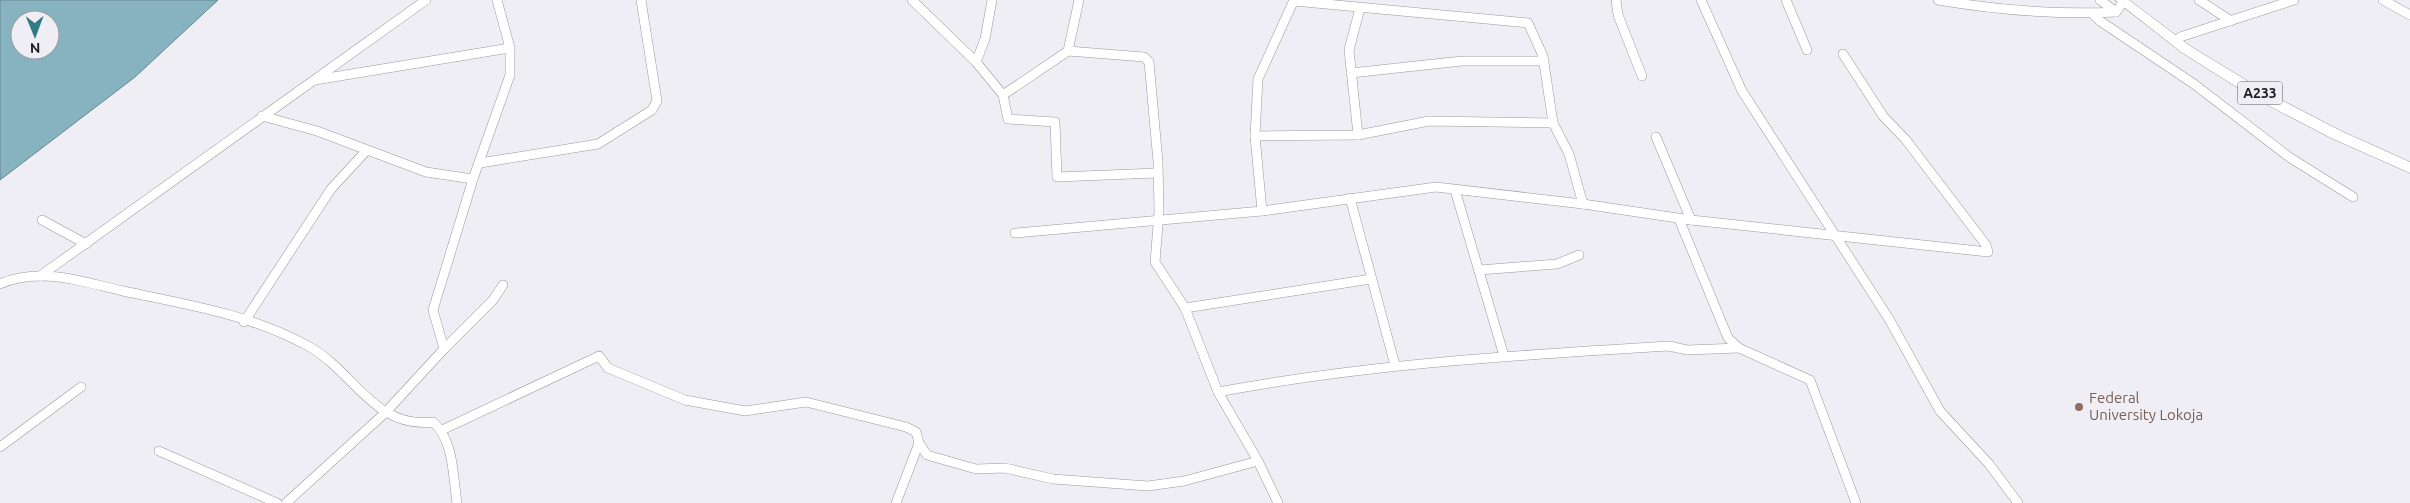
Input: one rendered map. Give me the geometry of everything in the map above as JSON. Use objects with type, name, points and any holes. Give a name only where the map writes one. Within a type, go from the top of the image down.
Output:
[{"type":"highway","name":"A233","points":[[2123,4],[2329,127],[2410,161]]},
{"type":"highway","name":"A233","points":[[2123,4],[2182,46],[2236,79],[2410,168]]},
{"type":"street","points":[[40,276],[426,0]]},
{"type":"street","points":[[444,349],[433,310],[473,179],[510,75],[510,48],[496,0]]},
{"type":"street","points":[[480,163],[598,144],[652,110],[657,101],[641,0]]},
{"type":"street","points":[[912,0],[976,62],[1003,96],[1008,119],[1055,122],[1057,177],[1157,173]]},
{"type":"street","points":[[976,62],[986,46],[988,13],[992,0]]},
{"type":"street","points":[[1068,51],[1079,0]]},
{"type":"street","points":[[1262,211],[1255,136],[1258,79],[1294,0],[1360,8],[1528,23],[1544,61],[1553,123],[1569,154],[1583,204]]},
{"type":"street","points":[[1616,0],[1618,16],[1642,76]]},
{"type":"street","points":[[1701,0],[1742,91],[1889,319],[1940,411],[1989,464],[2018,503]]},
{"type":"street","points":[[1786,0],[1807,50]]},
{"type":"street","points":[[1938,0],[2093,14],[2123,4]]},
{"type":"street","points":[[2100,0],[2123,4]]},
{"type":"street","points":[[2199,0],[2231,21]]},
{"type":"street","points":[[2180,37],[2294,0]]},
{"type":"street","points":[[2383,0],[2410,15]]},
{"type":"street","points":[[1358,135],[1349,50],[1360,8]]},
{"type":"street","points":[[2093,14],[2100,21],[2194,84],[2289,156],[2354,197]]},
{"type":"street","points":[[314,80],[510,48]]},
{"type":"street","points":[[1003,96],[1068,51],[1144,57],[1149,62],[1156,115],[1160,222],[1155,262],[1184,308],[1218,392],[1258,461],[1278,503]]},
{"type":"street","points":[[1015,233],[1160,222],[1262,211],[1436,187],[1583,204],[1679,219],[1988,252],[1986,245],[1906,140],[1872,101],[1843,54]]},
{"type":"street","points":[[1351,73],[1462,61],[1544,61]]},
{"type":"street","points":[[262,116],[316,131],[426,172],[473,179]]},
{"type":"street","points":[[1255,136],[1358,135],[1429,121],[1553,123]]},
{"type":"street","points":[[1656,138],[1691,220]]},
{"type":"street","points":[[244,322],[331,189],[367,150]]},
{"type":"street","points":[[1455,190],[1504,356]]},
{"type":"street","points":[[1350,198],[1395,365]]},
{"type":"street","points":[[1679,219],[1728,338],[1739,348],[1810,380],[1856,503]]},
{"type":"street","points":[[42,220],[86,244]]},
{"type":"street","points":[[1479,270],[1557,264],[1579,255]]},
{"type":"street","points":[[0,284],[16,278],[40,276],[66,278],[198,307],[283,334],[331,362],[385,413],[399,421],[421,425],[433,422],[442,430],[448,447],[457,503]]},
{"type":"street","points":[[1184,308],[1371,279]]},
{"type":"street","points":[[286,503],[385,413],[444,349],[493,300],[503,285]]},
{"type":"street","points":[[1218,392],[1275,381],[1395,365],[1669,346],[1687,350],[1739,348]]},
{"type":"street","points":[[442,430],[599,356],[608,368],[685,400],[745,411],[806,402],[906,427],[916,432],[919,443],[928,455],[976,469],[1005,468],[1053,479],[1148,486],[1184,481],[1258,461]]},
{"type":"street","points":[[0,447],[81,387]]},
{"type":"street","points":[[896,503],[919,443]]},
{"type":"street","points":[[159,451],[277,503]]},
{"type":"water","points":[[0,0],[218,0],[135,77],[0,180]]},
{"type":"place","name":"Federal University Lokoja","points":[[2079,407]]}]
